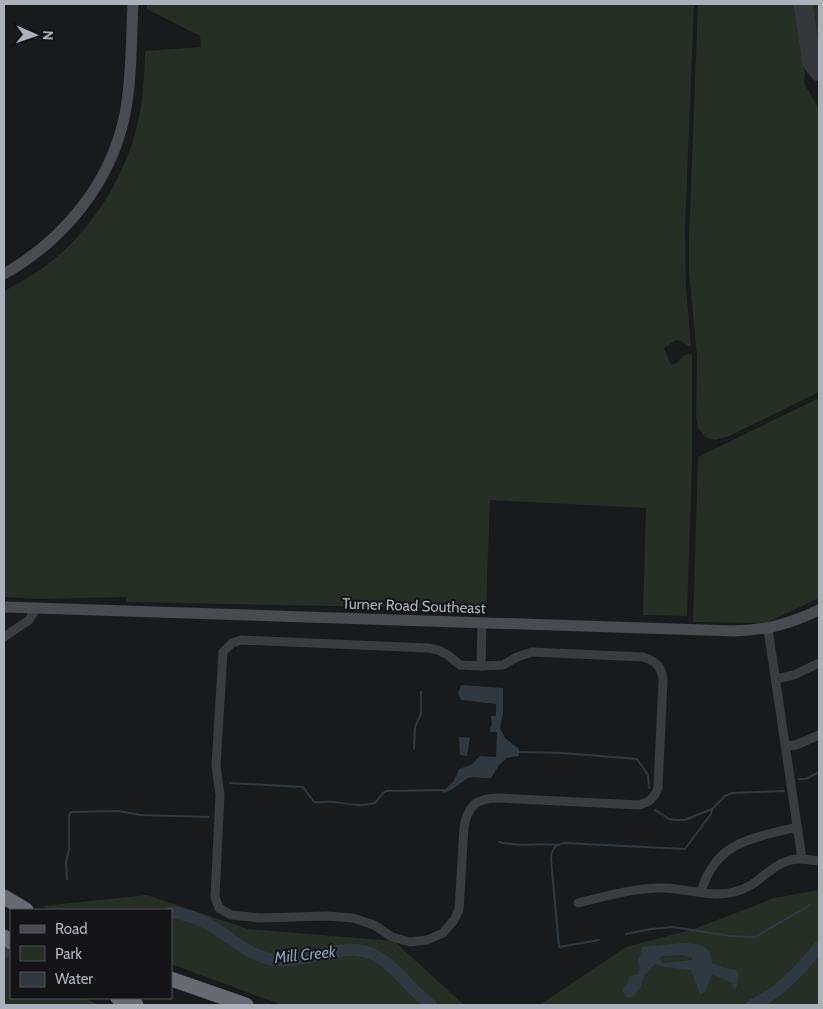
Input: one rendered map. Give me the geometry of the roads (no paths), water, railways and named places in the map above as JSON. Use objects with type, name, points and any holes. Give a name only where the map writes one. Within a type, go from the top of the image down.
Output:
[{"type":"highway","points":[[4,897],[24,909]]},
{"type":"highway","points":[[172,979],[246,1005]]},
{"type":"highway","points":[[121,999],[136,1005]]},
{"type":"main road","points":[[4,274],[42,249],[67,226],[86,202],[105,171],[119,136],[125,112],[129,80],[133,4]]},
{"type":"main road","name":"Turner Road Southeast","points":[[4,607],[710,631],[768,629],[786,624],[819,610]]},
{"type":"street","points":[[4,637],[29,620],[36,609]]},
{"type":"street","points":[[481,666],[482,623]]},
{"type":"street","points":[[768,629],[802,859]]},
{"type":"street","points":[[241,640],[419,647],[438,650],[448,655],[460,665],[481,666],[503,665],[517,657],[532,652],[643,657],[651,659],[658,664],[662,671],[663,680],[658,788],[655,796],[651,800],[639,805],[498,798],[482,799],[475,803],[466,816],[464,827],[459,910],[443,934],[427,940],[401,940],[374,925],[353,918],[327,916],[244,917],[230,915],[219,908],[215,897],[220,795],[216,766],[222,652],[227,646],[241,640]]},
{"type":"street","points":[[776,679],[794,675],[819,663]]},
{"type":"street","points":[[786,746],[796,745],[819,735]]},
{"type":"street","points":[[701,892],[710,868],[724,853],[746,840],[797,826]]},
{"type":"street","points":[[578,903],[642,889],[677,889],[717,894],[736,892],[756,882],[786,860],[819,861]]},
{"type":"water","points":[[461,685],[503,688],[503,713],[500,728],[505,738],[519,749],[519,756],[507,758],[499,765],[491,778],[468,778],[444,793],[442,792],[456,777],[459,769],[471,765],[480,756],[496,757],[497,732],[490,732],[492,726],[491,716],[496,716],[496,704],[461,700],[458,693]]},
{"type":"water","points":[[459,737],[470,738],[467,756],[460,755]]},
{"type":"water","points":[[682,943],[703,946],[709,952],[712,963],[736,970],[739,975],[737,986],[734,988],[732,983],[712,974],[705,992],[700,994],[691,970],[655,964],[644,976],[641,987],[631,998],[626,997],[622,990],[628,983],[629,976],[638,975],[640,968],[637,961],[642,947]],"holes":[[[683,955],[692,958],[692,960],[664,963],[659,958]]]},
{"type":"waterway","points":[[414,749],[415,727],[421,714],[421,692]]},
{"type":"waterway","points":[[518,752],[563,753],[637,759],[648,775],[649,788]]},
{"type":"waterway","points":[[799,779],[806,779],[819,772]]},
{"type":"waterway","points":[[230,783],[303,787],[314,802],[360,805],[375,803],[386,791],[445,790]]},
{"type":"waterway","points":[[655,810],[669,819],[685,820],[712,809],[725,796],[732,793],[784,791]]},
{"type":"waterway","points":[[599,940],[559,947],[551,859],[555,848],[565,843],[685,849],[711,814],[712,809]]},
{"type":"waterway","points":[[67,879],[66,862],[69,849],[69,815],[71,812],[118,811],[141,815],[209,817]]},
{"type":"waterway","points":[[499,842],[513,845],[558,845]]},
{"type":"waterway","points":[[626,934],[673,927],[730,936],[755,937],[810,905]]},
{"type":"waterway","name":"Mill Creek","points":[[172,912],[200,920],[242,947],[266,958],[294,960],[336,951],[364,951],[386,962],[431,1005]]},
{"type":"waterway","name":"Mill Creek","points":[[752,1005],[780,988],[819,947]]},
{"type":"waterway","name":"Mill Creek","points":[[4,952],[10,949]]}]
